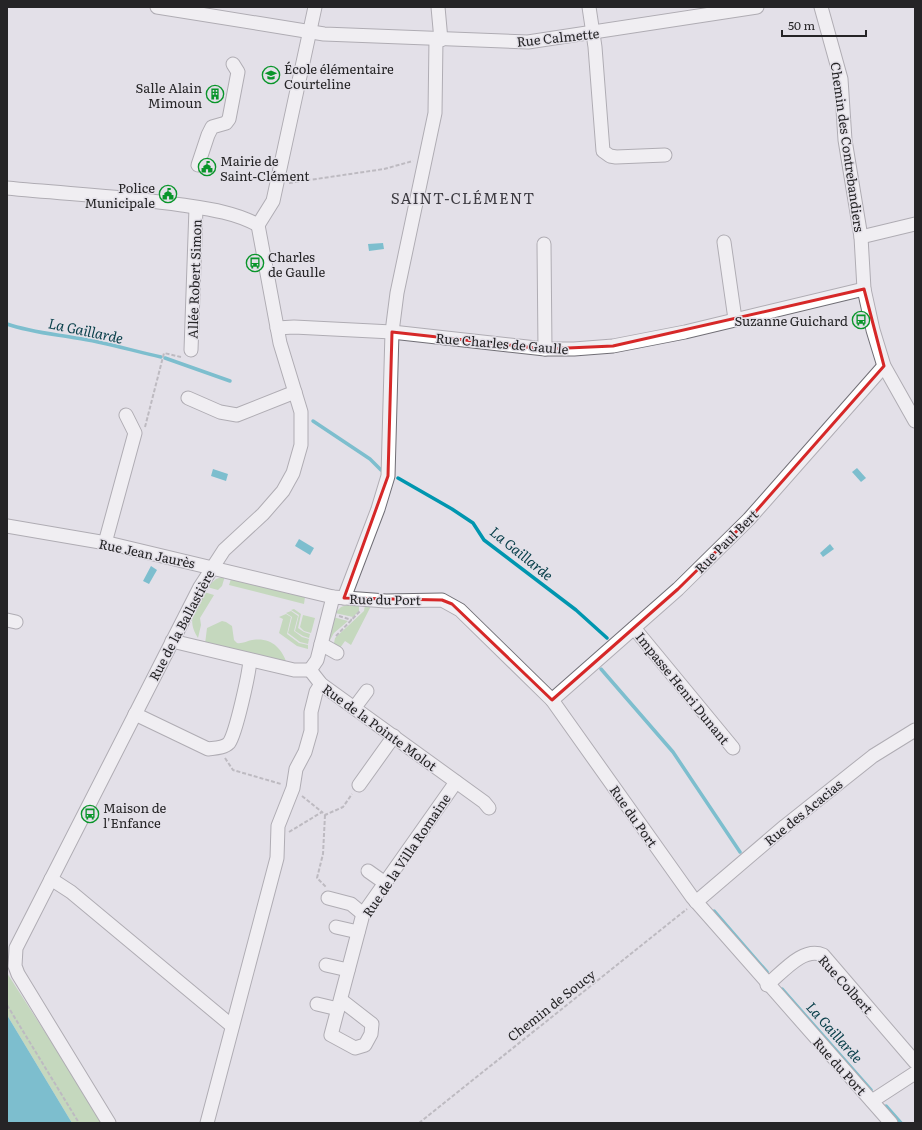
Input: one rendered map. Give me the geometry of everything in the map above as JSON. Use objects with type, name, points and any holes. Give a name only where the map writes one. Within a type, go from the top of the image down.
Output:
[{"type":"street","name":"Rue Calmette","points":[[157,7],[241,23],[309,32],[439,40],[528,42],[594,34],[757,7]]},
{"type":"street","points":[[7,188],[140,198],[243,217],[258,225],[273,201],[315,7]]},
{"type":"street","points":[[172,641],[294,670],[310,670],[317,660],[321,644],[338,598],[378,509],[388,476],[392,332],[397,293],[435,113],[439,40],[438,7]]},
{"type":"street","points":[[589,7],[594,34],[603,151],[610,156],[616,157],[665,156]]},
{"type":"street","name":"Chemin des Contrebandiers","points":[[821,7],[841,79],[845,140],[861,237],[864,289],[873,330],[884,366],[915,421]]},
{"type":"street","points":[[198,165],[212,127],[226,124],[229,119],[238,72],[233,64]]},
{"type":"street","name":"Allée Robert Simon","points":[[191,350],[196,208]]},
{"type":"street","points":[[861,237],[915,224]]},
{"type":"street","name":"Rue de la Ballastière","points":[[11,958],[172,641],[211,568],[224,550],[274,503],[288,484],[298,456],[302,435],[301,412],[277,328],[258,225]]},
{"type":"street","points":[[724,242],[735,319]]},
{"type":"street","points":[[544,244],[545,349]]},
{"type":"street","name":"Rue Charles de Gaulle","points":[[277,328],[294,327],[392,332],[545,349],[574,349],[613,346],[864,289]]},
{"type":"street","name":"Rue Paul Bert","points":[[552,700],[678,589],[749,519],[884,366]]},
{"type":"street","points":[[188,398],[220,412],[237,415],[295,392]]},
{"type":"street","points":[[105,543],[135,433],[126,415]]},
{"type":"street","name":"Rue Jean Jaurès","points":[[7,526],[105,543],[338,598]]},
{"type":"street","name":"Rue du Port","points":[[338,598],[442,600],[452,604],[460,610],[552,700],[696,902],[767,985],[872,1101],[890,1123]]},
{"type":"street","name":"Impasse Henri Dunant","points":[[634,628],[733,748]]},
{"type":"street","points":[[321,644],[337,653]]},
{"type":"street","points":[[135,714],[208,748],[218,748],[229,743],[234,729],[250,660]]},
{"type":"street","name":"Rue de la Pointe Molot","points":[[310,670],[321,684],[355,707],[484,802],[489,808]]},
{"type":"street","points":[[207,1123],[232,1026],[238,1013],[277,858],[282,814],[285,810],[293,788],[296,769],[305,752],[311,731],[311,712],[316,692],[321,684]]},
{"type":"street","points":[[355,707],[367,691]]},
{"type":"street","name":"Rue des Acacias","points":[[696,902],[785,826],[873,756],[915,730]]},
{"type":"street","points":[[359,785],[394,736]]},
{"type":"street","name":"Rue de la Villa Romaine","points":[[317,1004],[339,1004],[363,914],[456,782]]},
{"type":"street","points":[[368,871],[385,883]]},
{"type":"street","points":[[51,879],[71,892],[232,1026]]},
{"type":"street","points":[[328,898],[351,904],[363,914]]},
{"type":"street","points":[[336,927],[358,932]]},
{"type":"street","name":"Rue Colbert","points":[[767,985],[802,956],[812,952],[823,954],[915,1062]]},
{"type":"street","points":[[11,958],[24,985],[109,1123]]},
{"type":"street","points":[[326,965],[348,970]]},
{"type":"street","points":[[872,1101],[915,1073]]},
{"type":"path","points":[[276,184],[384,169],[426,157]]},
{"type":"path","points":[[334,615],[352,620]]},
{"type":"path","points":[[218,748],[233,770],[293,788],[325,815],[323,854],[317,878],[328,890],[328,898]]},
{"type":"path","points":[[325,815],[343,807],[359,785]]},
{"type":"path","points":[[278,839],[322,812]]},
{"type":"path","name":"Chemin de Soucy","points":[[418,1123],[696,902]]},
{"type":"path","points":[[7,1005],[78,1123]]},
{"type":"highlighted area","points":[[864,289],[884,366],[749,519],[678,589],[552,700],[452,604],[442,600],[344,598],[388,476],[392,332],[545,349],[613,346]]},
{"type":"green space","points":[[225,576],[222,586],[218,590],[207,587],[216,579]]},
{"type":"green space","points":[[231,579],[305,597],[304,604],[229,585]]},
{"type":"green space","points":[[204,592],[214,595],[200,618],[201,625],[198,638],[194,631],[192,620],[195,609]]},
{"type":"green space","points":[[350,604],[359,605],[359,611],[353,617],[335,613],[341,607]]},
{"type":"green space","points":[[365,605],[371,606],[351,645],[345,641],[340,648],[334,643],[335,638],[364,611]]},
{"type":"green space","points":[[294,609],[301,614],[298,628],[310,634],[309,638],[295,631],[299,615],[291,610]]},
{"type":"green space","points":[[291,611],[298,616],[294,631],[302,637],[309,639],[308,644],[300,642],[288,633],[292,617],[286,613]]},
{"type":"green space","points":[[286,614],[291,617],[287,634],[299,643],[308,645],[308,649],[297,646],[279,633],[283,619],[279,617]]},
{"type":"green space","points":[[303,615],[315,618],[311,633],[304,631],[300,627]]},
{"type":"green space","points":[[333,617],[348,621],[334,633],[330,640],[329,639]]},
{"type":"green space","points":[[222,621],[232,626],[234,640],[237,643],[252,640],[265,640],[270,642],[279,649],[287,664],[205,644],[207,628]]},
{"type":"green space","points":[[7,973],[88,1099],[101,1123],[72,1123],[7,1015]]},
{"type":"water","points":[[383,243],[384,249],[369,251],[368,244]]},
{"type":"water","points":[[857,468],[866,478],[861,482],[852,472]]},
{"type":"water","points":[[213,469],[228,474],[226,481],[211,476]]},
{"type":"water","points":[[299,539],[314,548],[310,555],[295,546]]},
{"type":"water","points":[[830,544],[834,549],[823,557],[820,553]]},
{"type":"water","points":[[151,566],[157,570],[149,584],[143,581]]},
{"type":"water","points":[[7,1015],[72,1123],[7,1123]]},
{"type":"waterway","name":"La Gaillarde","points":[[7,324],[33,331],[98,342],[161,357]]},
{"type":"waterway","name":"La Gaillarde","points":[[165,358],[230,381]]},
{"type":"waterway","name":"La Gaillarde","points":[[313,421],[370,459],[381,470]]},
{"type":"waterway","name":"La Gaillarde","points":[[398,478],[452,509],[473,523],[484,540],[576,610],[607,638]]},
{"type":"waterway","name":"La Gaillarde","points":[[601,669],[673,752],[740,852]]},
{"type":"waterway","name":"La Gaillarde","points":[[714,911],[767,972]]},
{"type":"waterway","name":"La Gaillarde","points":[[782,989],[871,1090]]},
{"type":"waterway","name":"La Gaillarde","points":[[886,1106],[901,1123]]},
{"type":"place","name":"École élémentaire Courteline","points":[[271,75]]},
{"type":"place","name":"Salle Alain Mimoun","points":[[215,94]]},
{"type":"place","name":"Mairie de Saint-Clément","points":[[207,167]]},
{"type":"place","name":"Police Municipale","points":[[168,194]]},
{"type":"place","name":"Charles de Gaulle","points":[[255,263]]},
{"type":"place","name":"Suzanne Guichard","points":[[861,320]]},
{"type":"place","name":"Maison de l'Enfance","points":[[90,814]]},
{"type":"district","name":"SAINT-CLÉMENT","points":[[463,197]]}]
